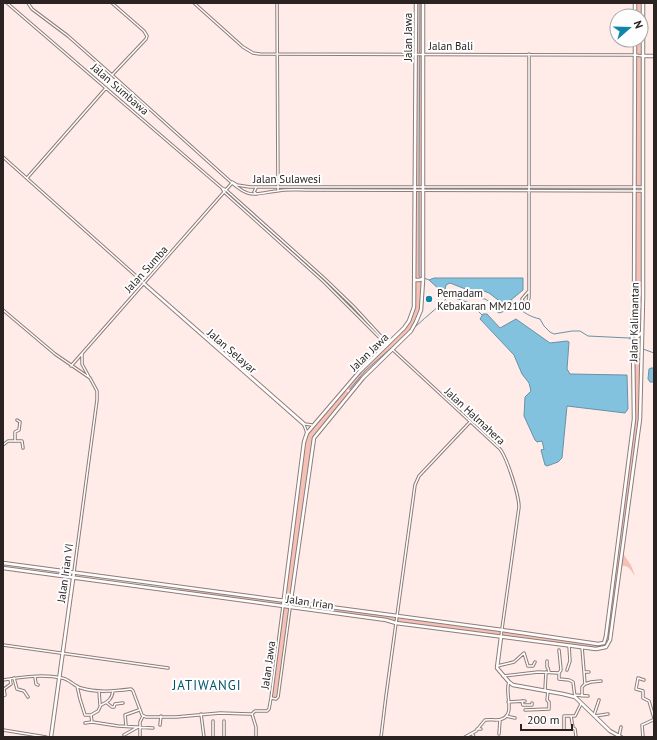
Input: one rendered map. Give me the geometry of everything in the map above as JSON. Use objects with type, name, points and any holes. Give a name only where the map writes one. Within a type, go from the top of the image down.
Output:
[{"type":"street","name":"Jalan Sumbawa","points":[[7,3],[222,188],[353,306],[388,344]]},
{"type":"street","points":[[28,3],[32,9],[68,36],[230,181]]},
{"type":"street","points":[[112,3],[144,31],[147,36],[146,39],[112,75]]},
{"type":"street","name":"Jalan Bali","points":[[194,3],[249,51],[260,54],[635,54],[654,56]]},
{"type":"street","points":[[277,3],[278,190]]},
{"type":"street","name":"Jalan Jawa","points":[[416,3],[415,280],[412,312],[406,325],[400,333],[360,371],[312,425],[305,437],[271,698],[276,699],[278,697],[314,438],[363,378],[408,335],[419,316],[422,302],[423,3]]},
{"type":"street","name":"Jalan Kalimantan","points":[[605,639],[634,419],[632,336],[634,308],[635,48]]},
{"type":"street","name":"Jalan Kalimantan","points":[[610,640],[640,419],[643,299],[643,48]]},
{"type":"street","points":[[528,292],[522,299],[524,304],[529,300],[529,54]]},
{"type":"street","points":[[27,178],[106,88]]},
{"type":"street","name":"Jalan Selayar","points":[[3,156],[299,420],[306,427],[307,434]]},
{"type":"street","name":"Jalan Sulawesi","points":[[230,181],[242,191],[257,194],[278,190],[416,189],[422,187],[635,189]]},
{"type":"street","name":"Jalan Sulawesi","points":[[230,181],[242,186],[256,187],[416,189],[422,191],[643,189]]},
{"type":"street","name":"Jalan Sumba","points":[[71,366],[232,183]]},
{"type":"street","points":[[256,187],[254,191],[257,194]]},
{"type":"street","points":[[415,280],[422,279]]},
{"type":"street","points":[[414,301],[422,302]]},
{"type":"street","points":[[3,310],[30,334],[71,366],[90,378]]},
{"type":"street","points":[[632,336],[637,337],[642,333]]},
{"type":"street","name":"Jalan Halmahera","points":[[393,350],[502,451],[519,501],[501,637]]},
{"type":"street","points":[[83,353],[82,364],[90,378]]},
{"type":"street","name":"Jalan Irian VI","points":[[51,737],[98,394],[90,378]]},
{"type":"street","points":[[634,395],[641,396]]},
{"type":"street","points":[[15,440],[20,422],[17,420]]},
{"type":"street","name":"Jalan Selayar","points":[[299,420],[307,425],[312,425]]},
{"type":"street","points":[[381,737],[416,482],[470,422]]},
{"type":"street","points":[[3,445],[8,441],[22,441],[23,448]]},
{"type":"street","points":[[622,512],[627,513]]},
{"type":"street","points":[[293,534],[300,535]]},
{"type":"street","name":"Jalan Irian","points":[[3,563],[599,644]]},
{"type":"street","name":"Jalan Irian","points":[[3,568],[386,620],[396,623],[599,649]]},
{"type":"street","points":[[178,592],[179,586]]},
{"type":"street","points":[[501,637],[497,666],[509,682],[517,686],[575,696],[588,696]]},
{"type":"street","points":[[605,639],[607,642],[610,640],[606,647],[599,649],[601,647],[599,644],[604,643],[605,639]]},
{"type":"street","points":[[3,645],[168,668]]},
{"type":"street","points":[[567,670],[570,661],[569,646]]},
{"type":"street","points":[[582,647],[585,684],[582,687],[582,696]]},
{"type":"street","points":[[559,650],[561,670],[559,673],[559,679],[567,679],[573,682],[575,696],[610,731],[620,737]]},
{"type":"street","points":[[497,666],[514,662],[524,652],[528,666],[533,666],[535,662]]},
{"type":"street","points":[[525,710],[549,709],[549,702],[547,700],[547,661]]},
{"type":"street","points":[[503,676],[538,672],[559,673]]},
{"type":"street","points":[[584,672],[589,672]]},
{"type":"street","points":[[35,677],[36,684],[38,685]]},
{"type":"street","points":[[3,680],[14,678],[59,677],[65,678],[77,686],[87,689],[99,691],[132,690],[139,710],[143,716]]},
{"type":"street","points":[[14,678],[17,689],[24,691],[28,697]]},
{"type":"street","points":[[643,737],[642,725],[653,720],[654,716],[649,702],[643,698],[643,691],[636,689],[638,678],[644,680]]},
{"type":"street","points":[[3,696],[5,695],[4,688],[11,684],[10,679]]},
{"type":"street","points":[[585,684],[601,681]]},
{"type":"street","points":[[465,737],[477,729],[486,720],[500,719],[506,716],[509,711],[507,687],[509,682]]},
{"type":"street","points":[[77,686],[85,715],[91,715],[98,711],[101,705],[107,703],[113,691]]},
{"type":"street","points":[[99,691],[99,702],[101,705]]},
{"type":"street","points":[[143,716],[176,717],[220,713],[252,714],[255,711],[269,710],[271,698]]},
{"type":"street","points":[[594,715],[599,700]]},
{"type":"street","points":[[508,702],[523,701],[523,705],[532,705],[532,703]]},
{"type":"street","points":[[107,703],[112,707],[114,707],[115,704],[123,703]]},
{"type":"street","points":[[564,729],[564,716],[575,716],[582,703]]},
{"type":"street","points":[[126,726],[125,714],[139,710]]},
{"type":"street","points":[[201,714],[204,737]]},
{"type":"street","points":[[252,714],[256,727],[256,737]]},
{"type":"street","points":[[594,715],[608,714]]},
{"type":"street","points":[[91,715],[92,722]]},
{"type":"street","points":[[140,737],[140,720],[143,716]]},
{"type":"street","points":[[160,725],[161,716]]},
{"type":"street","points":[[506,716],[515,718]]},
{"type":"street","points":[[571,716],[576,737]]},
{"type":"street","points":[[499,734],[500,719]]},
{"type":"street","points":[[213,721],[213,737]]},
{"type":"street","points":[[224,721],[224,737]]},
{"type":"street","points":[[85,723],[92,722],[114,726],[153,728]]},
{"type":"street","points":[[124,735],[139,727]]},
{"type":"street","points":[[620,737],[621,727]]},
{"type":"street","points":[[3,730],[46,737]]},
{"type":"street","points":[[620,732],[624,733]]},
{"type":"street","points":[[472,733],[474,737]]},
{"type":"shaded area","points":[[416,3],[423,3],[423,187],[415,187]]},
{"type":"shaded area","points":[[635,3],[643,3],[643,8],[635,8]]},
{"type":"shaded area","points":[[635,48],[643,48],[643,187],[635,187]]},
{"type":"shaded area","points":[[415,191],[423,191],[423,279],[421,310],[414,327],[351,392],[346,387],[406,325],[414,307]]},
{"type":"shaded area","points":[[635,191],[643,191],[640,419],[622,552],[631,565],[635,576],[627,567],[620,567],[610,640],[606,642],[634,419],[633,345],[631,332],[633,327]]},
{"type":"shaded area","points":[[344,389],[350,394],[316,434],[291,602],[600,645],[600,648],[532,641],[290,607],[277,699],[271,698],[283,606],[178,592],[179,586],[284,601],[305,437]]},
{"type":"water","points":[[434,278],[523,278],[523,290],[511,300],[502,303],[484,291],[468,290],[450,283],[446,285],[445,290],[441,291],[429,280]]},
{"type":"water","points":[[483,314],[487,314],[500,328],[516,319],[550,343],[569,342],[567,369],[570,374],[627,375],[628,409],[625,413],[567,406],[562,458],[558,462],[547,466],[545,465],[541,450],[544,449],[542,441],[537,442],[535,440],[524,416],[525,397],[531,391],[529,383],[522,374],[514,355],[480,319]]},
{"type":"water","points":[[654,368],[654,382],[650,382],[648,379],[649,369]]},
{"type":"waterway","points":[[419,187],[420,3]]},
{"type":"waterway","points":[[419,190],[420,277]]},
{"type":"waterway","points":[[424,278],[429,280]]},
{"type":"waterway","points":[[415,327],[453,292],[485,299],[492,303],[494,309],[499,313],[516,305],[527,314],[540,319],[544,326],[554,334],[580,331],[588,336],[629,338],[631,340]]},
{"type":"waterway","points":[[449,296],[470,303],[482,315]]},
{"type":"waterway","points":[[511,300],[515,305]]},
{"type":"waterway","points":[[350,389],[365,371],[408,333]]},
{"type":"waterway","points":[[633,343],[640,348]]},
{"type":"waterway","points":[[643,349],[654,353]]},
{"type":"place","name":"Pemadam Kebakaran MM2100","points":[[429,299]]},
{"type":"district","name":"JATIWANGI","points":[[207,685]]}]
